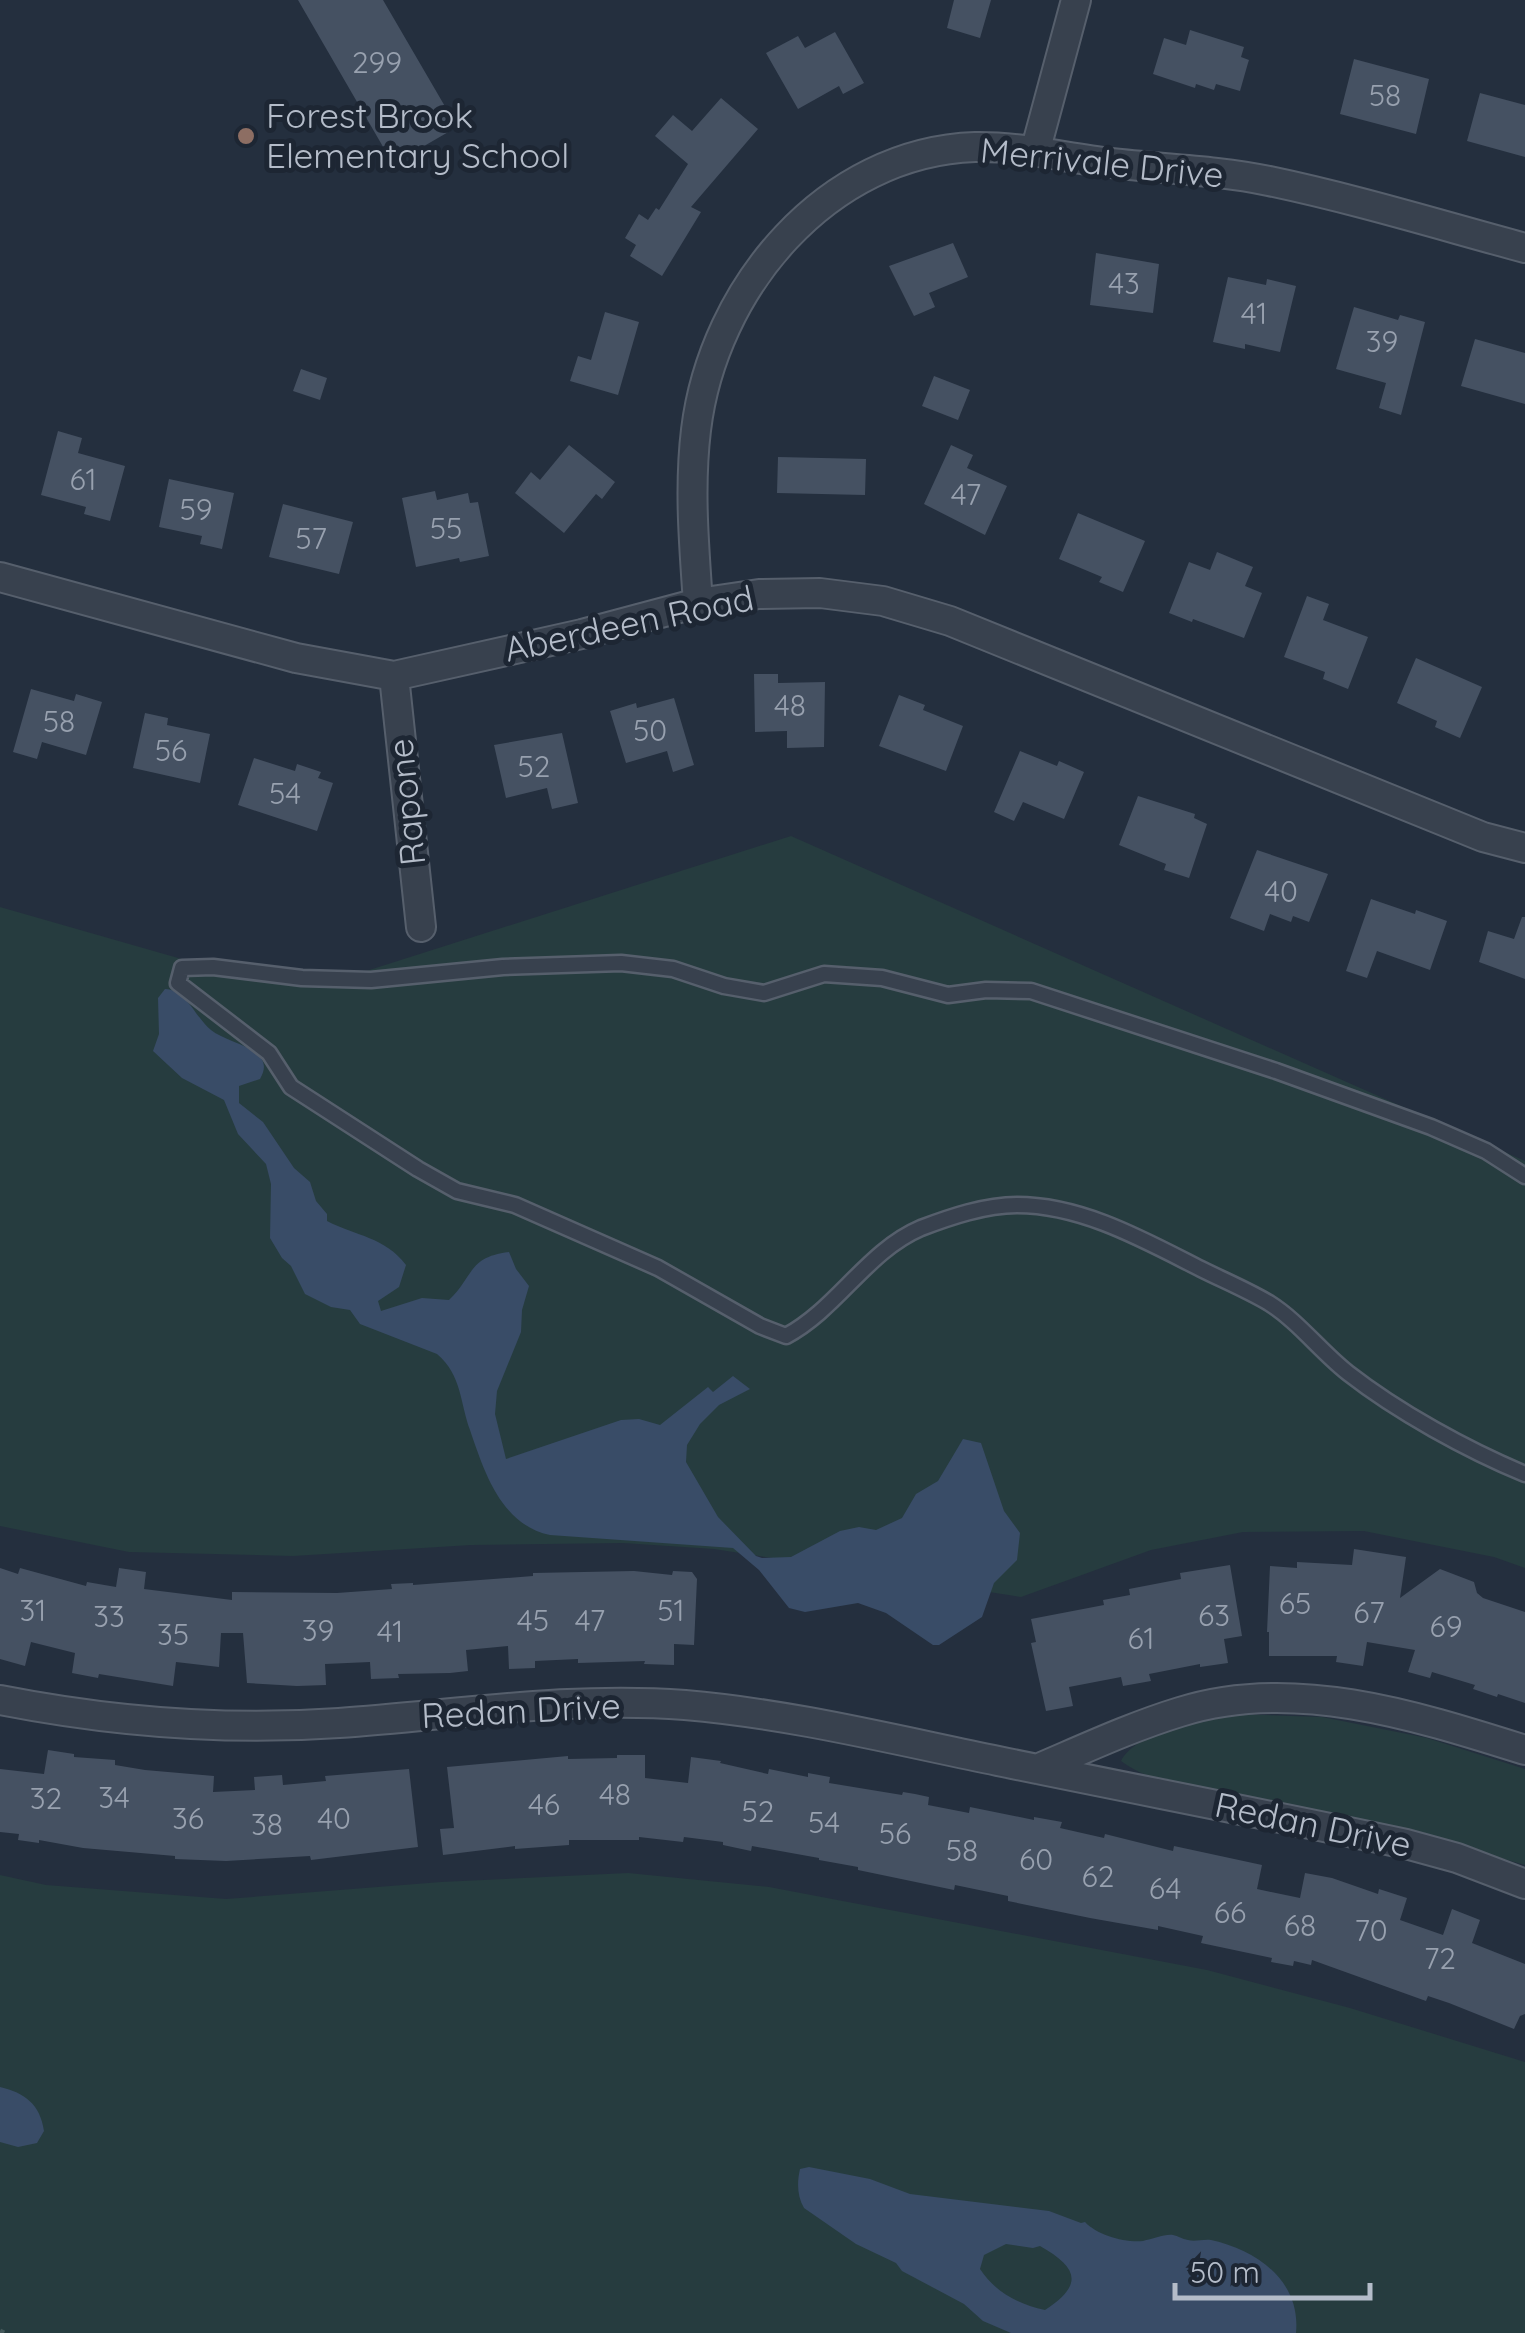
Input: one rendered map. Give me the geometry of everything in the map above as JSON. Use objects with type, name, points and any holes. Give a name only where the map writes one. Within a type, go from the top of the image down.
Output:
[{"type":"street","points":[[1035,152],[1076,0]]},
{"type":"street","name":"Merrivale Drive","points":[[698,603],[691,485],[696,425],[710,368],[730,322],[752,282],[782,241],[810,212],[842,187],[893,163],[977,147],[1266,180],[1525,248]]},
{"type":"street","name":"Aberdeen Road","points":[[0,577],[296,658],[394,676],[582,634],[698,603],[759,594],[820,593],[883,601],[950,620],[1482,837],[1525,848]]},
{"type":"street","name":"Rapone","points":[[394,676],[420,927]]},
{"type":"street","points":[[1037,1770],[1182,1711],[1267,1699],[1318,1700],[1368,1708],[1525,1750]]},
{"type":"street","name":"Redan Drive","points":[[0,1700],[145,1722],[266,1726],[338,1724],[509,1706],[686,1706],[849,1730],[1406,1844],[1525,1884]]},
{"type":"lane","points":[[1525,1176],[1486,1151],[1431,1127],[1276,1070],[1031,991],[986,990],[948,995],[882,978],[824,974],[764,993],[724,986],[674,969],[621,963],[483,968],[372,980],[182,968],[178,982],[269,1054],[291,1087],[418,1169],[457,1191],[515,1205],[658,1268],[760,1326],[786,1336],[809,1324],[868,1265],[917,1230],[962,1214],[1016,1205],[1080,1215],[1131,1234],[1268,1303],[1294,1321],[1348,1373],[1446,1436],[1525,1474]]},
{"type":"green space","points":[[791,836],[1525,1161],[1525,1568],[1494,1557],[1364,1531],[1243,1532],[1151,1550],[1021,1597],[714,1549],[623,1543],[471,1545],[293,1556],[129,1552],[0,1526],[0,907],[192,962],[316,987]]},
{"type":"green space","points":[[1234,1714],[1322,1717],[1427,1738],[1525,1769],[1525,1865],[1375,1827],[1199,1791],[1156,1779],[1121,1761],[1129,1750],[1155,1735]]},
{"type":"green space","points":[[628,1873],[769,1887],[1207,1970],[1350,2008],[1525,2062],[1525,2333],[0,2333],[0,1875],[46,1885],[226,1899],[441,1882]]},
{"type":"water","points":[[165,989],[185,999],[211,1030],[249,1048],[262,1060],[260,1079],[239,1086],[239,1103],[263,1122],[294,1168],[310,1182],[327,1221],[389,1248],[406,1265],[399,1287],[378,1301],[381,1311],[422,1298],[449,1300],[479,1263],[509,1252],[529,1286],[521,1332],[497,1391],[495,1414],[506,1459],[621,1420],[639,1419],[660,1425],[708,1387],[713,1392],[733,1376],[750,1389],[719,1405],[700,1424],[687,1445],[686,1462],[718,1517],[762,1558],[791,1557],[840,1531],[859,1527],[876,1530],[902,1518],[916,1494],[938,1481],[963,1439],[981,1443],[1004,1511],[1020,1533],[1017,1560],[994,1583],[982,1617],[933,1645],[886,1613],[858,1603],[805,1612],[789,1608],[759,1570],[733,1548],[550,1535],[519,1520],[489,1479],[456,1380],[445,1362],[437,1354],[360,1324],[350,1310],[331,1307],[305,1294],[270,1238],[271,1184],[266,1164],[238,1134],[224,1100],[182,1078],[153,1051],[159,1034],[158,998]]},
{"type":"water","points":[[0,2087],[24,2096],[35,2107],[44,2131],[37,2143],[18,2147],[0,2142]]},
{"type":"water","points":[[809,2167],[870,2179],[910,2194],[1049,2211],[1120,2239],[1143,2241],[1173,2235],[1228,2245],[1259,2260],[1283,2283],[1296,2314],[1296,2333],[1011,2333],[983,2321],[964,2304],[856,2244],[804,2208],[798,2189],[800,2169]],"holes":[[[1006,2244],[1040,2246],[1062,2261],[1071,2276],[1066,2292],[1045,2310],[1008,2296],[980,2269],[984,2255]]]},
{"type":"building","points":[[298,0],[383,0],[457,127],[393,164]]},
{"type":"building","points":[[954,0],[991,0],[980,38],[947,28]]},
{"type":"building","points":[[1190,30],[1244,47],[1241,57],[1249,60],[1240,91],[1216,84],[1214,90],[1196,84],[1195,88],[1153,74],[1164,38],[1186,45]]},
{"type":"building","points":[[835,32],[864,83],[843,94],[839,86],[798,109],[766,53],[798,36],[805,48]]},
{"type":"building","points":[[1354,59],[1429,79],[1416,134],[1340,114]]},
{"type":"building","points":[[1480,93],[1525,105],[1525,157],[1467,141]]},
{"type":"building","points":[[721,98],[758,129],[691,207],[701,212],[662,276],[630,256],[636,245],[625,238],[639,214],[648,220],[656,208],[659,210],[688,164],[655,136],[673,115],[692,131]]},
{"type":"building","points":[[953,243],[968,277],[929,293],[935,307],[914,316],[889,266]]},
{"type":"building","points":[[1096,253],[1159,264],[1153,313],[1090,305]]},
{"type":"building","points":[[1228,277],[1266,285],[1267,279],[1296,286],[1280,352],[1213,342]]},
{"type":"building","points":[[1354,307],[1398,320],[1400,315],[1425,322],[1401,415],[1379,408],[1386,383],[1336,369]]},
{"type":"building","points":[[605,312],[639,322],[618,395],[570,381],[578,356],[591,360]]},
{"type":"building","points":[[1475,339],[1525,353],[1525,404],[1461,386]]},
{"type":"building","points":[[301,369],[327,378],[320,400],[293,391]]},
{"type":"building","points":[[934,376],[970,390],[958,420],[922,406]]},
{"type":"building","points":[[58,431],[82,438],[78,453],[125,466],[110,521],[84,514],[86,507],[41,495]]},
{"type":"building","points":[[569,445],[615,482],[602,499],[596,494],[564,533],[515,493],[531,472],[540,480]]},
{"type":"building","points":[[951,445],[973,455],[967,468],[1007,486],[985,535],[924,504]]},
{"type":"building","points":[[778,457],[866,459],[865,495],[777,493]]},
{"type":"building","points":[[169,479],[234,493],[222,549],[200,544],[202,536],[159,527]]},
{"type":"building","points":[[435,491],[437,500],[468,493],[470,503],[478,502],[489,556],[416,567],[402,498]]},
{"type":"building","points":[[283,504],[353,522],[339,574],[269,557]]},
{"type":"building","points":[[1078,513],[1145,541],[1123,592],[1099,582],[1102,577],[1059,559]]},
{"type":"building","points":[[1217,552],[1253,567],[1245,586],[1262,593],[1244,638],[1169,613],[1189,562],[1210,570]]},
{"type":"building","points":[[1307,596],[1329,604],[1323,620],[1368,637],[1348,689],[1323,679],[1325,672],[1284,657]]},
{"type":"building","points":[[1416,658],[1482,687],[1460,738],[1435,727],[1437,721],[1397,703]]},
{"type":"building","points":[[754,674],[778,674],[778,683],[825,682],[824,747],[787,748],[787,731],[755,732]]},
{"type":"building","points":[[31,689],[74,701],[76,694],[102,702],[86,755],[42,742],[37,759],[13,752]]},
{"type":"building","points":[[899,695],[925,705],[923,710],[963,726],[946,771],[879,746]]},
{"type":"building","points":[[674,698],[694,765],[673,772],[667,751],[626,763],[610,711]]},
{"type":"building","points":[[145,713],[168,718],[167,725],[210,734],[200,783],[133,768]]},
{"type":"building","points":[[562,733],[578,803],[552,809],[547,788],[506,798],[494,745]]},
{"type":"building","points":[[1020,751],[1084,772],[1064,819],[1023,802],[1014,821],[994,812]]},
{"type":"building","points":[[254,758],[295,771],[297,764],[321,772],[318,778],[333,783],[317,831],[238,805]]},
{"type":"building","points":[[1138,796],[1195,814],[1194,818],[1207,824],[1189,878],[1164,870],[1166,864],[1119,845]]},
{"type":"building","points":[[1257,850],[1328,874],[1309,922],[1293,916],[1291,922],[1270,914],[1264,931],[1230,918]]},
{"type":"building","points":[[1371,899],[1447,921],[1430,970],[1377,951],[1367,978],[1346,971]]},
{"type":"building","points":[[1522,917],[1525,979],[1479,962],[1488,931],[1514,939]]},
{"type":"building","points":[[1354,1549],[1406,1557],[1400,1598],[1440,1569],[1474,1582],[1483,1598],[1525,1612],[1525,1703],[1473,1689],[1475,1685],[1432,1672],[1430,1678],[1408,1672],[1415,1650],[1367,1642],[1363,1666],[1336,1662],[1337,1656],[1269,1656],[1270,1566],[1297,1568],[1297,1562],[1352,1565]]},
{"type":"building","points":[[1230,1565],[1242,1636],[1224,1639],[1228,1663],[1149,1674],[1151,1681],[1123,1686],[1121,1677],[1069,1687],[1073,1706],[1046,1711],[1031,1643],[1036,1642],[1031,1619],[1104,1605],[1103,1600],[1130,1595],[1129,1589],[1181,1579],[1180,1573]]},
{"type":"building","points":[[0,1568],[18,1574],[20,1568],[86,1586],[87,1582],[116,1587],[119,1568],[146,1572],[144,1589],[232,1600],[232,1592],[337,1593],[392,1589],[391,1584],[533,1573],[692,1572],[697,1579],[694,1645],[674,1644],[674,1665],[644,1664],[645,1661],[578,1663],[578,1659],[535,1661],[535,1668],[509,1669],[508,1646],[466,1650],[468,1671],[450,1673],[371,1679],[370,1662],[325,1664],[326,1685],[297,1686],[247,1683],[243,1633],[221,1633],[219,1667],[176,1662],[173,1686],[99,1674],[98,1678],[72,1673],[75,1653],[31,1642],[25,1666],[0,1659]]},
{"type":"building","points":[[48,1750],[74,1757],[115,1760],[115,1765],[145,1770],[214,1776],[213,1792],[255,1790],[254,1777],[282,1775],[283,1785],[326,1781],[325,1776],[409,1769],[418,1847],[311,1860],[310,1856],[226,1861],[39,1843],[18,1840],[19,1834],[0,1832],[0,1769],[44,1774]]},
{"type":"building","points":[[645,1755],[645,1778],[688,1783],[691,1757],[768,1774],[769,1769],[808,1777],[808,1773],[830,1777],[829,1783],[915,1794],[929,1797],[928,1805],[969,1813],[970,1807],[1062,1822],[1060,1828],[1104,1838],[1105,1834],[1173,1851],[1174,1846],[1262,1865],[1257,1889],[1300,1898],[1305,1873],[1332,1878],[1378,1894],[1379,1889],[1407,1898],[1400,1920],[1443,1935],[1452,1909],[1480,1920],[1472,1943],[1525,1964],[1525,2014],[1514,2029],[1449,2003],[1428,1996],[1426,2001],[1312,1960],[1311,1965],[1294,1961],[1293,1966],[1271,1962],[1272,1958],[1201,1943],[1203,1936],[1090,1918],[1008,1901],[1008,1896],[955,1885],[954,1890],[752,1846],[751,1851],[723,1842],[684,1837],[683,1842],[639,1837],[569,1840],[569,1845],[515,1846],[443,1855],[440,1829],[454,1828],[447,1767]]},
{"type":"place","name":"Forest Brook Elementary School","points":[[246,136]]}]
